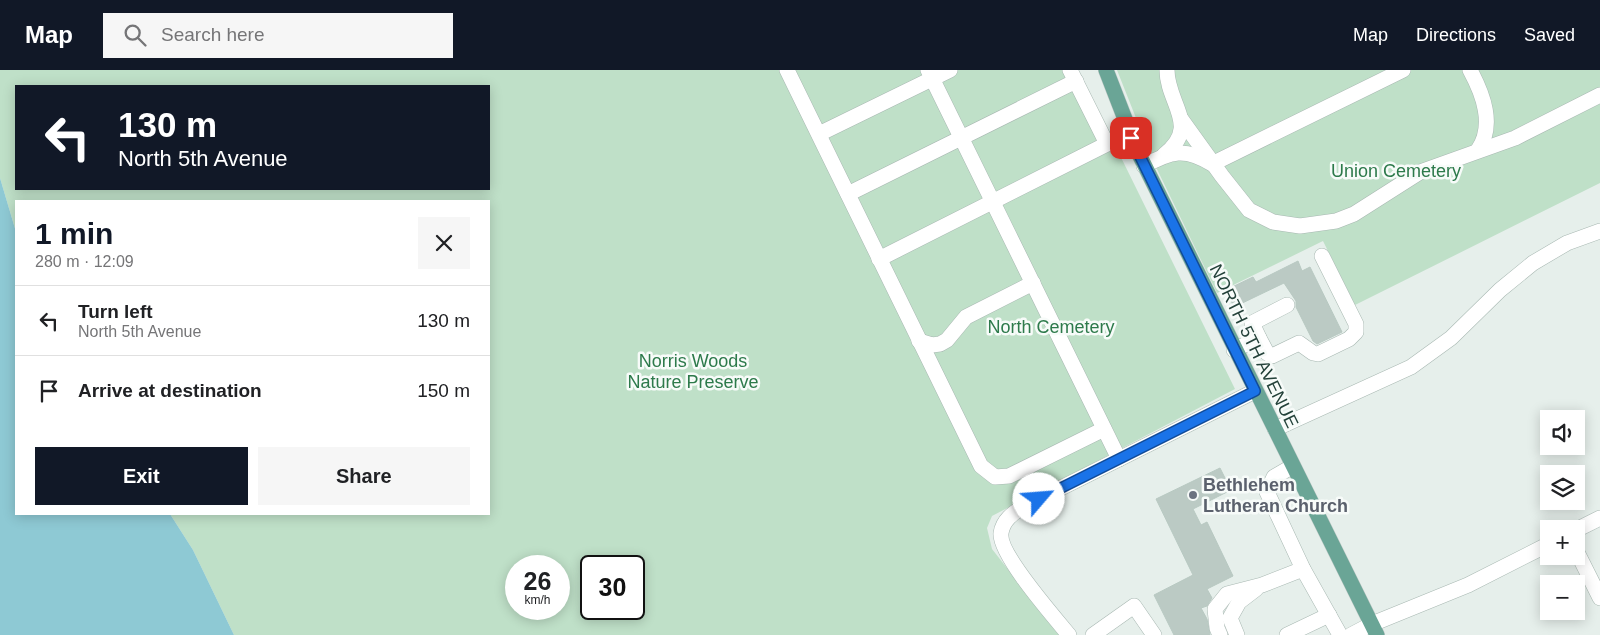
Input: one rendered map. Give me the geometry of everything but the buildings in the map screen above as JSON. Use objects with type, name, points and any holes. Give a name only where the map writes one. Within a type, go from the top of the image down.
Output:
[{"type":"main road","name":"NORTH 5TH AVENUE","points":[[1106,70],[1121,113],[1144,166],[1375,630]]},
{"type":"street","points":[[788,70],[977,460],[985,471],[995,477],[1009,476],[1104,428]]},
{"type":"street","points":[[819,134],[930,74],[950,70]]},
{"type":"street","points":[[1167,70],[1172,94],[1181,119],[1212,164],[1250,210],[1273,222],[1300,226],[1336,221],[1354,214],[1420,172],[1524,134],[1600,95]]},
{"type":"street","points":[[1212,164],[1403,70]]},
{"type":"street","points":[[1470,70],[1480,90],[1486,110],[1485,135],[1478,150]]},
{"type":"street","points":[[930,74],[1119,459]]},
{"type":"street","points":[[848,194],[961,138],[1073,75],[1107,144],[879,259]]},
{"type":"street","points":[[1144,166],[1164,155],[1179,141],[1181,119]]},
{"type":"street","points":[[1164,155],[1173,153],[1192,154],[1212,164]]},
{"type":"street","points":[[1275,430],[1410,367],[1451,338],[1500,290],[1533,263],[1567,243],[1600,231]]},
{"type":"street","points":[[1287,305],[1252,322],[1267,353],[1272,356],[1299,343],[1313,353],[1318,354],[1349,339],[1356,332],[1356,324],[1322,256]]},
{"type":"street","points":[[919,341],[932,345],[940,344],[947,340],[966,317],[1033,284]]},
{"type":"street","points":[[1234,350],[1259,338]]},
{"type":"street","points":[[1069,635],[1005,551],[1001,533],[1004,523],[1011,515],[1255,391]]},
{"type":"street","points":[[1293,466],[1274,477],[1267,492],[1303,569],[1340,635]]},
{"type":"street","points":[[1585,526],[1600,518]]},
{"type":"street","points":[[1351,635],[1375,630],[1540,549]]},
{"type":"street","points":[[1584,565],[1600,598]]},
{"type":"street","points":[[1220,635],[1217,628],[1215,609],[1227,594],[1262,585],[1303,569]]},
{"type":"street","points":[[1237,635],[1230,618],[1239,602],[1262,585]]},
{"type":"street","points":[[1102,632],[1134,606],[1154,635]]},
{"type":"street","points":[[1288,635],[1329,615]]},
{"type":"green space","name":"Norris Woods Nature Preserve","points":[[0,70],[1078,70],[1235,389],[992,516],[987,528],[992,549],[1059,635],[234,635],[193,550],[171,515],[490,515],[490,200],[15,200],[15,229],[0,178]]},
{"type":"green space","name":"Union Cemetery","points":[[1117,70],[1600,70],[1600,183],[1355,305],[1323,241],[1217,293],[1153,161]]},
{"type":"water","points":[[0,178],[15,229],[15,515],[171,515],[193,550],[234,635],[0,635]]},
{"type":"place","name":"Bethlehem Lutheran Church","points":[[1193,495]]},
{"type":"route","points":[[1039,499],[1255,391],[1131,138]]},
{"type":"park label","name":"North Cemetery","points":[[1051,327]]}]
